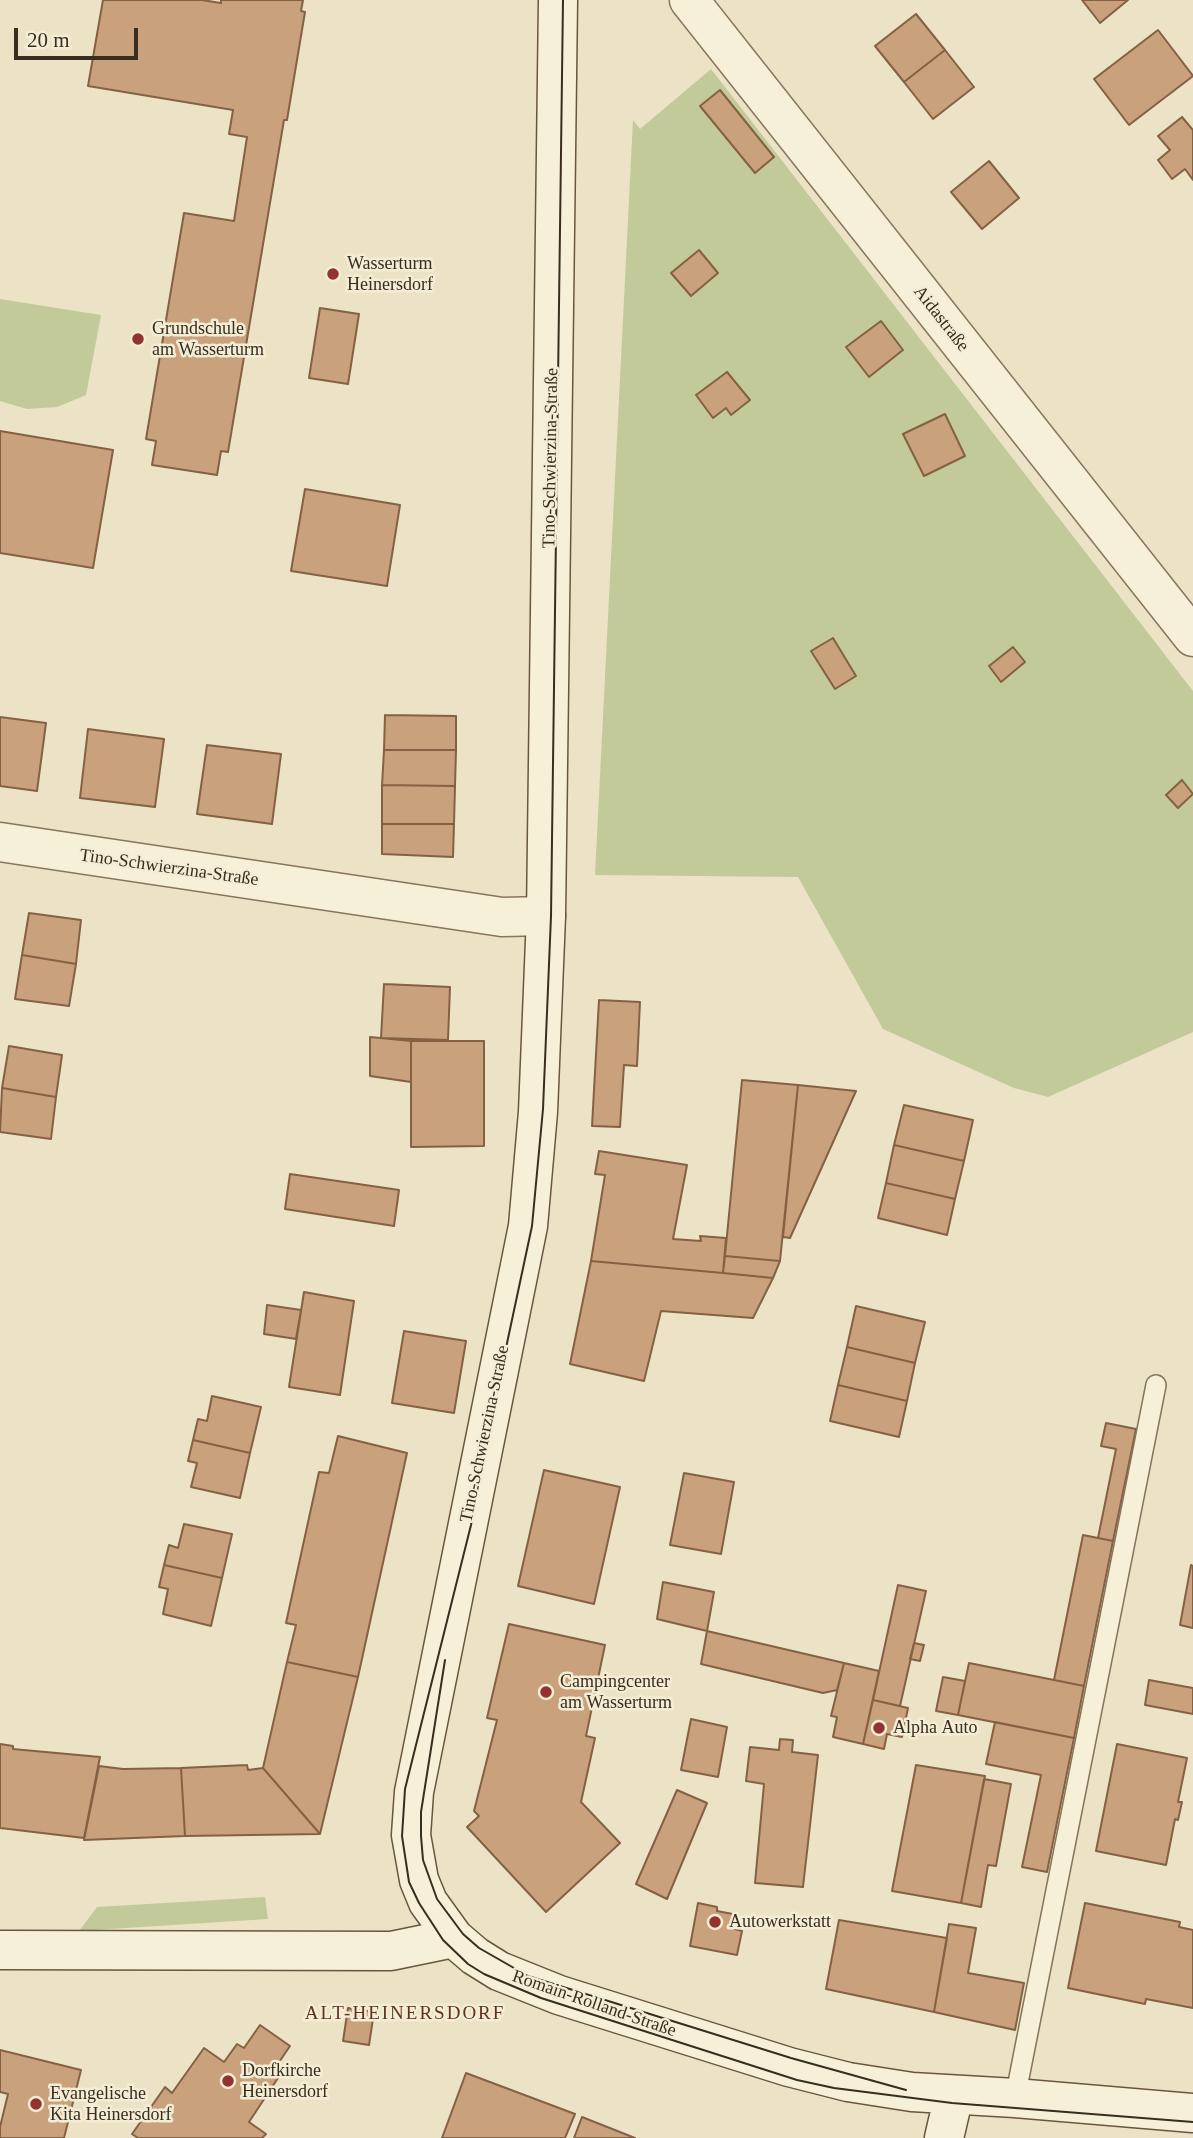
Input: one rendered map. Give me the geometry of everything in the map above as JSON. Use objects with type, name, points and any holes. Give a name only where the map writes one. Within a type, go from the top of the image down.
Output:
[{"type":"main road","name":"Tino-Schwierzina-Straße","points":[[454,1938],[428,1902],[419,1880],[411,1835],[411,1811],[528,1226],[538,1112],[546,916],[558,0]]},
{"type":"main road","name":"Aidastraße","points":[[689,0],[1193,637]]},
{"type":"main road","name":"Tino-Schwierzina-Straße","points":[[0,842],[502,917],[546,916]]},
{"type":"main road","points":[[0,1950],[391,1951],[454,1938]]},
{"type":"main road","name":"Romain-Rolland-Straße","points":[[454,1938],[475,1956],[525,1983],[789,2067],[848,2082],[912,2092],[1193,2113]]},
{"type":"main road","points":[[944,2138],[954,2095]]},
{"type":"lane","points":[[1015,2098],[1156,1385]]},
{"type":"green space","points":[[711,69],[1193,691],[1193,1032],[1048,1097],[1014,1088],[883,1029],[798,877],[595,875],[633,120],[640,129]]},
{"type":"green space","points":[[0,299],[101,315],[86,395],[57,407],[27,409],[0,401]]},
{"type":"green space","points":[[265,1897],[268,1919],[79,1931],[97,1907]]},
{"type":"building","points":[[103,0],[202,0],[221,3],[221,0],[303,0],[301,11],[305,12],[228,452],[221,451],[217,475],[152,465],[156,441],[146,439],[184,213],[234,221],[247,137],[229,134],[233,110],[88,86]]},
{"type":"building","points":[[1082,0],[1128,0],[1100,23]]},
{"type":"building","points":[[916,14],[945,50],[904,82],[875,46]]},
{"type":"building","points":[[1158,30],[1193,76],[1129,125],[1094,79]]},
{"type":"building","points":[[945,50],[974,87],[933,119],[904,82]]},
{"type":"building","points":[[720,90],[774,157],[755,173],[700,106]]},
{"type":"building","points":[[1182,117],[1193,130],[1193,180],[1185,169],[1172,179],[1158,160],[1170,150],[1158,136]]},
{"type":"building","points":[[989,161],[1019,198],[982,229],[951,192]]},
{"type":"building","points":[[699,250],[718,273],[691,296],[671,273]]},
{"type":"building","points":[[320,308],[359,314],[348,384],[309,378]]},
{"type":"building","points":[[881,321],[903,350],[869,377],[846,347]]},
{"type":"building","points":[[727,372],[750,400],[731,415],[726,408],[713,418],[696,395]]},
{"type":"building","points":[[945,414],[965,456],[924,476],[903,434]]},
{"type":"building","points":[[0,431],[113,450],[93,568],[0,553]]},
{"type":"building","points":[[305,489],[400,505],[387,586],[291,571]]},
{"type":"building","points":[[833,638],[856,676],[835,689],[811,651]]},
{"type":"building","points":[[1013,647],[1025,662],[1001,682],[989,666]]},
{"type":"building","points":[[385,715],[456,716],[456,750],[384,750]]},
{"type":"building","points":[[0,717],[46,723],[37,791],[0,786]]},
{"type":"building","points":[[88,729],[164,739],[155,807],[80,798]]},
{"type":"building","points":[[207,745],[281,754],[272,824],[197,814]]},
{"type":"building","points":[[384,750],[456,750],[455,786],[382,785]]},
{"type":"building","points":[[1182,780],[1193,794],[1178,808],[1166,795]]},
{"type":"building","points":[[382,785],[455,786],[454,824],[382,824]]},
{"type":"building","points":[[382,824],[454,824],[453,857],[382,854]]},
{"type":"building","points":[[29,913],[81,920],[76,964],[22,955]]},
{"type":"building","points":[[22,955],[76,964],[69,1006],[15,999]]},
{"type":"building","points":[[384,984],[450,987],[448,1040],[381,1038]]},
{"type":"building","points":[[599,1000],[640,1002],[637,1066],[624,1065],[620,1127],[592,1126]]},
{"type":"building","points":[[370,1037],[411,1041],[411,1082],[370,1076]]},
{"type":"building","points":[[411,1041],[484,1041],[484,1146],[411,1147]]},
{"type":"building","points":[[9,1046],[62,1055],[56,1097],[2,1088]]},
{"type":"building","points":[[742,1080],[798,1085],[780,1261],[725,1256]]},
{"type":"building","points":[[798,1085],[856,1091],[790,1238],[783,1237]]},
{"type":"building","points":[[2,1088],[56,1097],[51,1139],[0,1132]]},
{"type":"building","points":[[904,1105],[973,1120],[964,1161],[894,1145]]},
{"type":"building","points":[[894,1145],[964,1161],[955,1199],[886,1183]]},
{"type":"building","points":[[599,1151],[687,1165],[673,1239],[701,1241],[700,1236],[726,1238],[723,1273],[591,1261],[605,1175],[595,1174]]},
{"type":"building","points":[[290,1174],[399,1190],[394,1226],[285,1209]]},
{"type":"building","points":[[886,1183],[955,1199],[947,1235],[878,1218]]},
{"type":"building","points":[[725,1256],[780,1261],[773,1278],[723,1273]]},
{"type":"building","points":[[591,1261],[773,1278],[753,1318],[661,1311],[644,1381],[570,1364]]},
{"type":"building","points":[[304,1292],[354,1301],[340,1395],[289,1387]]},
{"type":"building","points":[[267,1305],[301,1310],[296,1339],[264,1334]]},
{"type":"building","points":[[856,1306],[925,1322],[915,1363],[847,1347]]},
{"type":"building","points":[[404,1331],[466,1341],[454,1413],[392,1403]]},
{"type":"building","points":[[847,1347],[915,1363],[907,1401],[838,1385]]},
{"type":"building","points":[[838,1385],[907,1401],[899,1437],[830,1421]]},
{"type":"building","points":[[212,1396],[261,1407],[250,1453],[193,1440],[198,1419],[207,1421]]},
{"type":"building","points":[[1106,1423],[1136,1429],[1113,1541],[1098,1538],[1116,1449],[1101,1446]]},
{"type":"building","points":[[338,1436],[407,1453],[358,1677],[287,1662],[296,1625],[286,1623],[319,1472],[329,1473]]},
{"type":"building","points":[[193,1440],[250,1453],[240,1498],[191,1487],[197,1463],[188,1461]]},
{"type":"building","points":[[544,1470],[620,1487],[594,1604],[518,1586]]},
{"type":"building","points":[[684,1473],[734,1482],[721,1554],[670,1545]]},
{"type":"building","points":[[184,1524],[232,1534],[222,1578],[164,1565],[169,1545],[178,1548]]},
{"type":"building","points":[[1083,1535],[1113,1541],[1084,1686],[1054,1680]]},
{"type":"building","points":[[164,1565],[222,1578],[211,1626],[163,1614],[168,1589],[159,1587]]},
{"type":"building","points":[[1191,1565],[1193,1566],[1193,1628],[1180,1625]]},
{"type":"building","points":[[663,1582],[714,1592],[707,1631],[657,1619]]},
{"type":"building","points":[[898,1585],[926,1591],[900,1706],[873,1700]]},
{"type":"building","points":[[509,1624],[605,1645],[586,1736],[595,1738],[581,1802],[620,1843],[546,1912],[467,1827],[479,1816],[474,1811],[497,1720],[487,1718]]},
{"type":"building","points":[[707,1631],[844,1663],[837,1690],[823,1693],[701,1664]]},
{"type":"building","points":[[914,1643],[924,1645],[920,1661],[910,1659]]},
{"type":"building","points":[[287,1662],[358,1677],[320,1834],[263,1768]]},
{"type":"building","points":[[844,1663],[879,1671],[863,1744],[833,1737],[837,1717],[831,1716]]},
{"type":"building","points":[[969,1663],[1084,1686],[1074,1738],[958,1715]]},
{"type":"building","points":[[943,1677],[965,1681],[958,1715],[936,1711]]},
{"type":"building","points":[[1149,1680],[1193,1688],[1193,1714],[1145,1705]]},
{"type":"building","points":[[873,1700],[908,1708],[902,1737],[887,1734],[884,1749],[863,1744]]},
{"type":"building","points":[[691,1719],[727,1727],[718,1777],[681,1770]]},
{"type":"building","points":[[995,1722],[1074,1738],[1047,1872],[1022,1867],[1041,1775],[986,1764]]},
{"type":"building","points":[[780,1739],[793,1740],[792,1752],[818,1755],[803,1887],[755,1883],[764,1784],[746,1781],[750,1747],[779,1750]]},
{"type":"building","points":[[0,1744],[13,1746],[13,1749],[100,1757],[84,1838],[0,1828]]},
{"type":"building","points":[[1117,1744],[1187,1758],[1178,1802],[1182,1802],[1178,1820],[1175,1819],[1166,1865],[1096,1851]]},
{"type":"building","points":[[247,1765],[248,1770],[263,1768],[320,1834],[185,1836],[181,1768]]},
{"type":"building","points":[[916,1765],[985,1776],[961,1903],[892,1891]]},
{"type":"building","points":[[99,1766],[123,1769],[181,1768],[185,1836],[84,1840]]},
{"type":"building","points":[[984,1779],[1011,1784],[996,1866],[988,1865],[981,1907],[961,1903]]},
{"type":"building","points":[[677,1790],[707,1803],[667,1899],[636,1884]]},
{"type":"building","name":"Autowerkstatt","points":[[698,1903],[717,1907],[717,1911],[738,1915],[735,1929],[742,1931],[737,1955],[690,1946]]},
{"type":"building","points":[[1085,1903],[1180,1922],[1179,1927],[1193,1930],[1193,2008],[1146,1999],[1145,2004],[1068,1988]]},
{"type":"building","points":[[839,1920],[947,1938],[934,2012],[826,1989]]},
{"type":"building","points":[[949,1924],[976,1928],[968,1973],[1024,1983],[1015,2030],[934,2012]]},
{"type":"building","points":[[348,2008],[374,2012],[369,2045],[343,2041]]},
{"type":"building","name":"Dorfkirche Heinersdorf","points":[[260,2025],[290,2046],[273,2071],[280,2075],[249,2122],[266,2134],[262,2138],[138,2138],[132,2134],[165,2087],[172,2093],[204,2048],[224,2062],[237,2044],[244,2048]]},
{"type":"building","name":"Evangelische Kita Heinersdorf","points":[[0,2050],[81,2070],[64,2138],[0,2138],[8,2094],[0,2092]]},
{"type":"building","points":[[466,2073],[575,2114],[565,2138],[442,2138]]},
{"type":"building","points":[[582,2117],[635,2138],[574,2138]]},
{"type":"tram line","points":[[563,0],[551,916],[543,1109],[532,1226],[471,1525],[405,1789],[402,1836],[409,1882],[443,1940],[468,1964],[484,1974],[541,1998],[797,2080],[834,2088],[952,2103],[1193,2122]]},
{"type":"tram line","points":[[445,1660],[421,1812],[421,1836],[423,1860],[437,1899],[463,1934],[479,1948],[528,1976],[791,2058],[906,2090]]},
{"type":"place","name":"Wasserturm Heinersdorf","points":[[333,274]]},
{"type":"place","name":"Grundschule am Wasserturm","points":[[138,339]]},
{"type":"place","name":"Campingcenter am Wasserturm","points":[[546,1692]]},
{"type":"place","name":"Alpha Auto","points":[[879,1728]]},
{"type":"place","name":"Autowerkstatt","points":[[715,1922]]},
{"type":"place","name":"Dorfkirche Heinersdorf","points":[[228,2081]]},
{"type":"place","name":"Evangelische Kita Heinersdorf","points":[[36,2104]]},
{"type":"district","name":"ALT-HEINERSDORF","points":[[405,2014]]}]
